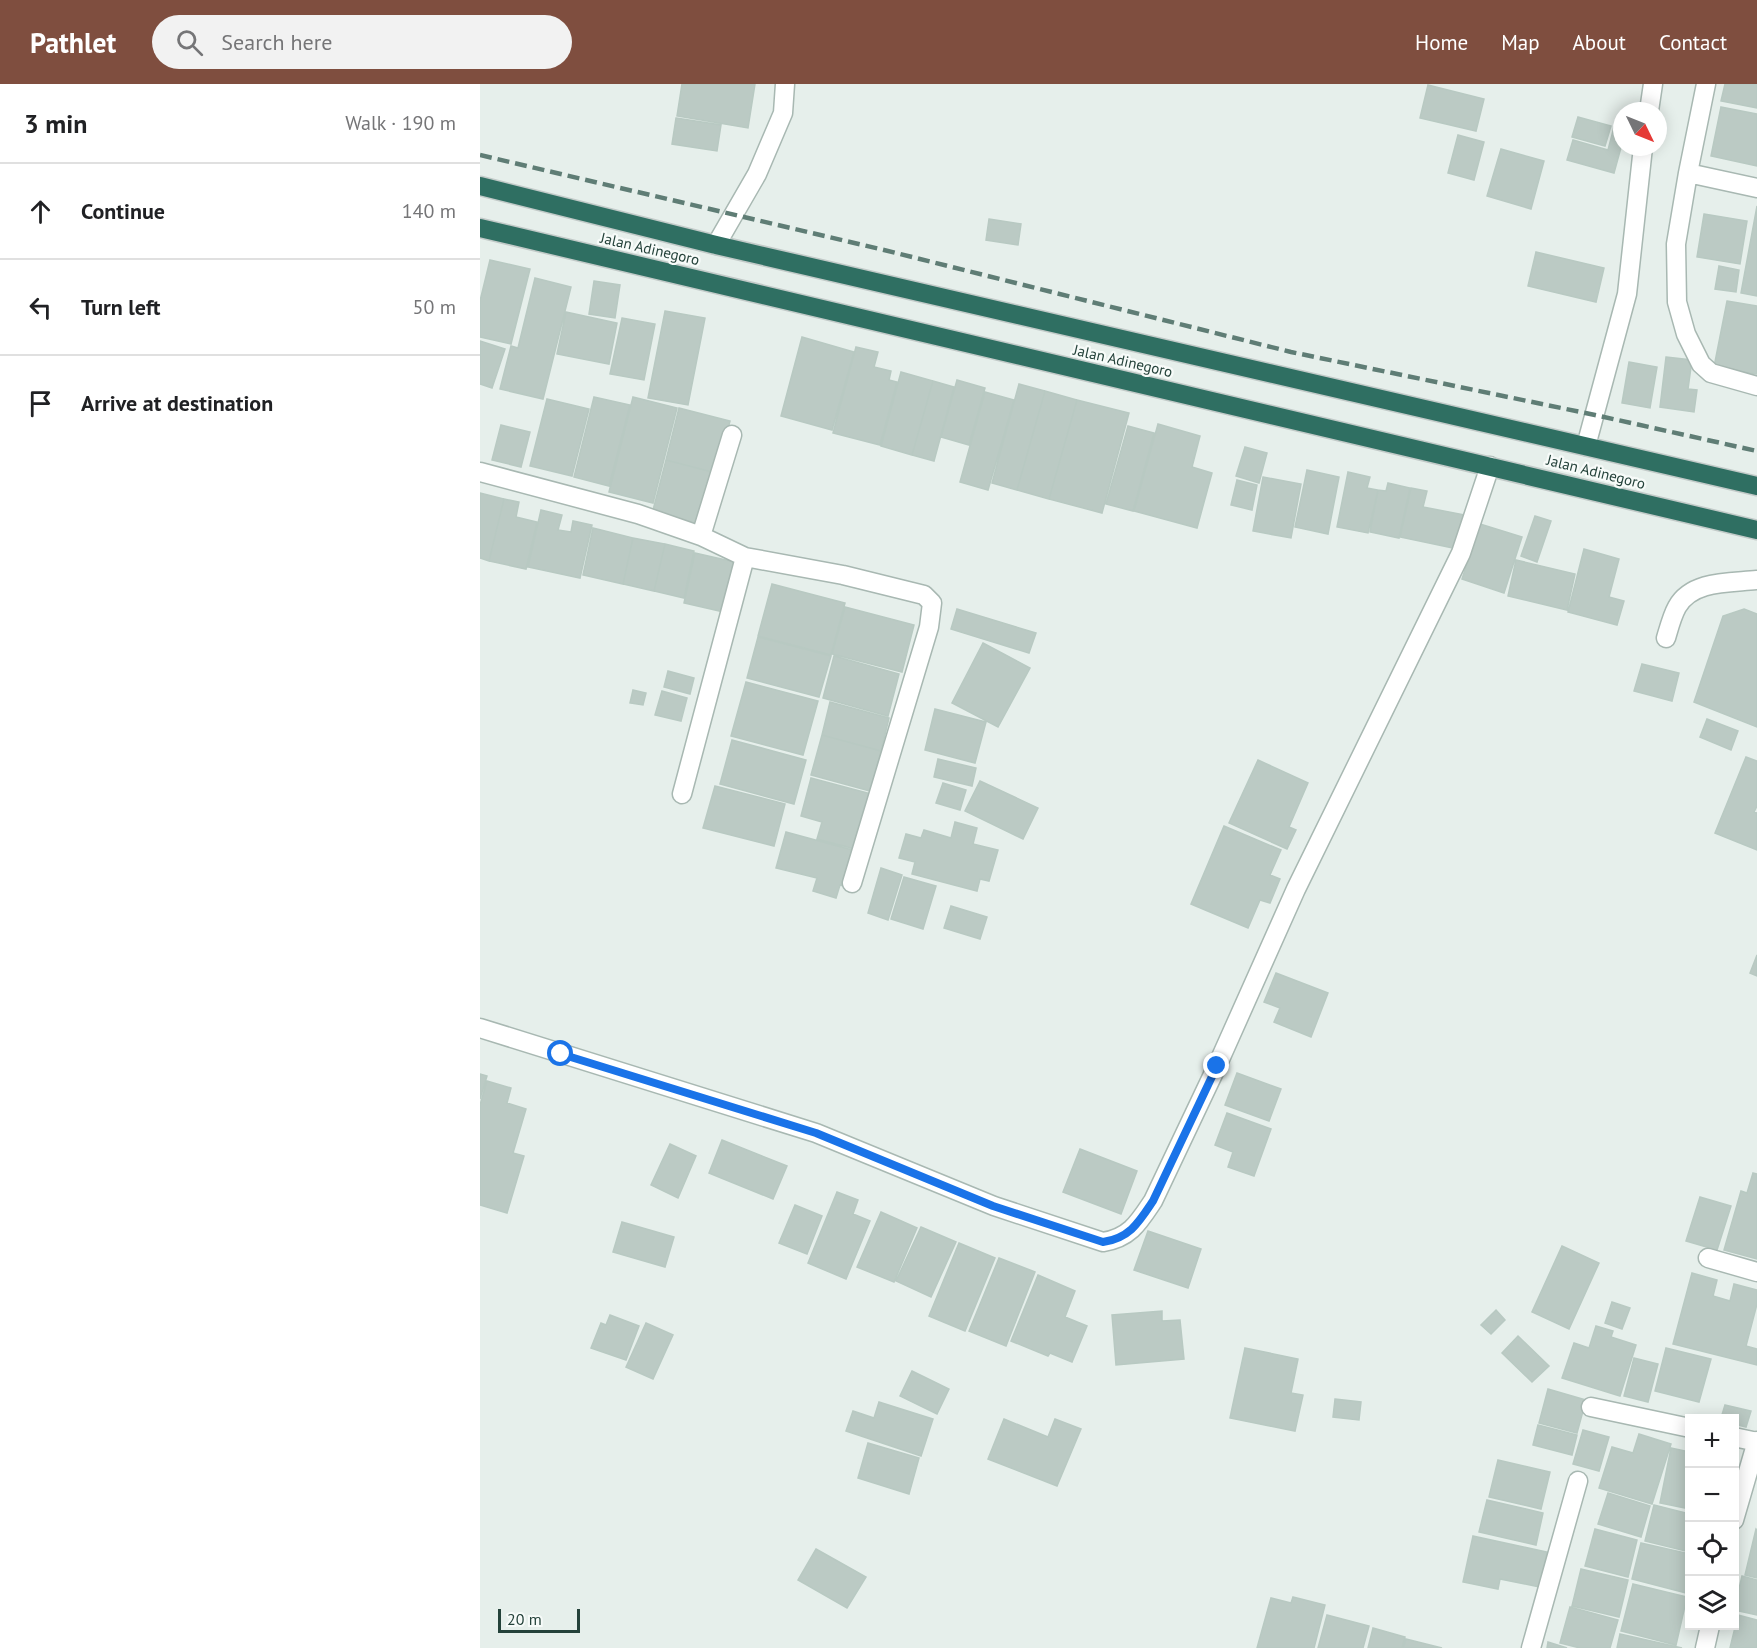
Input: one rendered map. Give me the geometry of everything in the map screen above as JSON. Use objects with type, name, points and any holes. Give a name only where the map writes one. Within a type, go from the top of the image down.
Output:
[{"type":"highway","name":"Jalan Adinegoro","points":[[480,186],[716,245],[1757,486]]},
{"type":"highway","name":"Jalan Adinegoro","points":[[480,228],[1757,530]]},
{"type":"street","points":[[716,245],[757,174],[783,113],[784,84]]},
{"type":"street","points":[[1650,102],[1653,84]]},
{"type":"street","points":[[1706,84],[1676,244],[1677,302],[1686,334],[1701,364],[1711,374],[1757,386]]},
{"type":"street","points":[[1586,446],[1627,294],[1642,156]]},
{"type":"street","points":[[1688,173],[1757,188]]},
{"type":"street","points":[[701,536],[732,435]]},
{"type":"street","points":[[480,1028],[816,1133],[993,1206],[1103,1242],[1116,1240],[1128,1233],[1141,1220],[1153,1201],[1217,1066],[1296,889],[1461,553],[1491,466]]},
{"type":"street","points":[[480,472],[638,514],[701,536],[745,557],[843,575],[924,595],[932,603],[929,627],[852,883]]},
{"type":"street","points":[[682,794],[745,557]]},
{"type":"street","points":[[1666,638],[1676,607],[1687,593],[1714,584],[1757,580]]},
{"type":"street","points":[[1708,1258],[1757,1272]]},
{"type":"street","points":[[1591,1407],[1685,1427]]},
{"type":"street","points":[[1739,1438],[1757,1442],[1739,1503]]},
{"type":"street","points":[[1531,1648],[1578,1481]]},
{"type":"street","points":[[1705,1648],[1709,1630]]},
{"type":"building","points":[[682,84],[755,84],[748,128],[677,116]]},
{"type":"building","points":[[1725,84],[1757,84],[1757,108],[1721,101]]},
{"type":"building","points":[[1428,85],[1484,99],[1476,131],[1420,118]]},
{"type":"building","points":[[1721,107],[1757,114],[1757,166],[1711,156]]},
{"type":"building","points":[[1578,117],[1611,126],[1605,146],[1572,137]]},
{"type":"building","points":[[676,118],[721,125],[717,151],[672,144]]},
{"type":"building","points":[[1613,131],[1613,156],[1619,156],[1614,173],[1567,160],[1573,140],[1608,150]]},
{"type":"building","points":[[1458,135],[1484,142],[1474,180],[1448,173]]},
{"type":"building","points":[[1501,149],[1544,161],[1531,209],[1487,196]]},
{"type":"building","points":[[1757,206],[1757,296],[1741,293]]},
{"type":"building","points":[[1704,214],[1747,221],[1740,264],[1697,257]]},
{"type":"building","points":[[989,219],[1021,224],[1018,245],[986,240]]},
{"type":"building","points":[[1536,252],[1604,268],[1596,302],[1528,286]]},
{"type":"building","points":[[490,260],[530,269],[511,344],[480,337],[480,301]]},
{"type":"building","points":[[1719,266],[1739,270],[1736,292],[1715,289]]},
{"type":"building","points":[[535,278],[571,287],[543,399],[500,389],[511,346],[518,348]]},
{"type":"building","points":[[594,281],[620,285],[615,318],[589,314]]},
{"type":"building","points":[[1727,301],[1757,306],[1757,374],[1714,367]]},
{"type":"building","points":[[665,311],[705,318],[688,405],[648,398]]},
{"type":"building","points":[[566,312],[617,323],[609,364],[557,354]]},
{"type":"building","points":[[622,318],[655,324],[644,380],[610,374]]},
{"type":"building","points":[[802,337],[854,352],[832,430],[781,416]]},
{"type":"building","points":[[480,341],[505,349],[492,388],[480,384]]},
{"type":"building","points":[[856,347],[878,352],[874,367],[891,371],[889,380],[897,382],[880,445],[833,433]]},
{"type":"building","points":[[1666,357],[1692,360],[1688,389],[1697,390],[1694,412],[1660,407]]},
{"type":"building","points":[[1629,362],[1657,367],[1650,408],[1622,403]]},
{"type":"building","points":[[901,372],[933,381],[912,455],[881,446]]},
{"type":"building","points":[[957,380],[985,388],[969,445],[941,437]]},
{"type":"building","points":[[933,381],[954,387],[934,461],[912,455]]},
{"type":"building","points":[[1019,384],[1045,391],[1017,490],[992,483]]},
{"type":"building","points":[[1045,391],[1077,400],[1049,499],[1017,490]]},
{"type":"building","points":[[985,392],[1014,400],[988,490],[960,482]]},
{"type":"building","points":[[594,397],[630,405],[609,486],[574,477]]},
{"type":"building","points":[[633,397],[677,408],[653,503],[609,492]]},
{"type":"building","points":[[547,399],[589,409],[572,476],[530,466]]},
{"type":"building","points":[[1077,400],[1129,413],[1102,513],[1049,499]]},
{"type":"building","points":[[679,408],[730,421],[716,473],[666,460]]},
{"type":"building","points":[[1158,424],[1200,436],[1192,467],[1212,473],[1197,528],[1134,511]]},
{"type":"building","points":[[501,425],[530,432],[521,467],[492,460]]},
{"type":"building","points":[[1128,426],[1154,433],[1133,511],[1106,504]]},
{"type":"building","points":[[1245,447],[1267,453],[1259,483],[1236,476]]},
{"type":"building","points":[[666,460],[716,473],[703,526],[652,514]]},
{"type":"building","points":[[1307,470],[1339,477],[1328,534],[1295,527]]},
{"type":"building","points":[[1348,472],[1370,477],[1367,488],[1378,490],[1368,533],[1337,527]]},
{"type":"building","points":[[1263,477],[1301,484],[1291,538],[1253,531]]},
{"type":"building","points":[[1237,480],[1257,485],[1252,510],[1231,505]]},
{"type":"building","points":[[1388,483],[1410,488],[1399,538],[1370,532],[1378,490],[1386,491]]},
{"type":"building","points":[[1411,488],[1427,491],[1423,507],[1465,515],[1458,549],[1400,537]]},
{"type":"building","points":[[480,493],[504,499],[489,561],[480,558]]},
{"type":"building","points":[[504,499],[519,502],[516,517],[537,522],[526,569],[489,561]]},
{"type":"building","points":[[541,510],[562,515],[558,530],[571,532],[573,521],[592,525],[580,578],[528,567]]},
{"type":"building","points":[[1535,516],[1551,521],[1537,562],[1521,556]]},
{"type":"building","points":[[1480,524],[1522,537],[1504,593],[1462,579]]},
{"type":"building","points":[[593,528],[633,538],[623,584],[583,575]]},
{"type":"building","points":[[633,538],[665,544],[654,591],[623,584]]},
{"type":"building","points":[[665,544],[694,551],[684,598],[654,591]]},
{"type":"building","points":[[1584,549],[1619,559],[1609,597],[1624,601],[1617,625],[1568,612]]},
{"type":"building","points":[[695,553],[735,562],[724,612],[684,603]]},
{"type":"building","points":[[1516,560],[1575,574],[1567,610],[1508,596]]},
{"type":"building","points":[[772,584],[845,603],[831,655],[758,636]]},
{"type":"building","points":[[845,607],[914,625],[902,672],[832,654]]},
{"type":"building","points":[[957,609],[1036,633],[1029,653],[951,629]]},
{"type":"building","points":[[1744,609],[1757,614],[1757,727],[1694,702],[1723,616]]},
{"type":"building","points":[[758,637],[831,656],[819,697],[747,678]]},
{"type":"building","points":[[983,643],[1030,668],[998,727],[952,703]]},
{"type":"building","points":[[834,656],[899,674],[888,716],[823,698]]},
{"type":"building","points":[[1642,664],[1679,673],[1672,701],[1634,691]]},
{"type":"building","points":[[668,671],[694,678],[690,694],[664,687]]},
{"type":"building","points":[[746,682],[818,701],[803,755],[731,736]]},
{"type":"building","points":[[633,690],[646,693],[643,705],[630,703]]},
{"type":"building","points":[[662,691],[687,698],[681,721],[655,715]]},
{"type":"building","points":[[830,702],[889,718],[881,751],[822,735]]},
{"type":"building","points":[[935,709],[986,722],[975,763],[925,750]]},
{"type":"building","points":[[1707,719],[1738,731],[1731,750],[1700,737]]},
{"type":"building","points":[[822,735],[881,751],[870,791],[811,775]]},
{"type":"building","points":[[732,740],[806,760],[794,804],[720,784]]},
{"type":"building","points":[[1746,757],[1757,761],[1757,806],[1754,812],[1757,813],[1757,850],[1715,833]]},
{"type":"building","points":[[938,759],[976,768],[972,786],[934,777]]},
{"type":"building","points":[[1258,760],[1308,783],[1289,827],[1296,830],[1287,849],[1229,823]]},
{"type":"building","points":[[811,778],[875,795],[855,849],[817,839],[822,822],[801,816]]},
{"type":"building","points":[[980,781],[1038,808],[1023,839],[965,811]]},
{"type":"building","points":[[943,783],[966,790],[960,810],[936,803]]},
{"type":"building","points":[[715,786],[785,804],[774,846],[703,828]]},
{"type":"building","points":[[955,822],[977,828],[973,844],[998,850],[989,881],[980,879],[977,891],[912,874],[915,862],[899,858],[906,834],[921,838],[924,830],[951,838]]},
{"type":"building","points":[[1224,826],[1281,850],[1270,875],[1280,879],[1270,903],[1260,900],[1248,928],[1191,904]]},
{"type":"building","points":[[786,832],[856,851],[847,887],[840,885],[836,898],[813,891],[817,878],[776,868]]},
{"type":"building","points":[[881,868],[902,875],[888,920],[868,913]]},
{"type":"building","points":[[904,877],[936,886],[923,929],[891,919]]},
{"type":"building","points":[[951,906],[987,917],[980,939],[944,928]]},
{"type":"building","points":[[1757,955],[1757,976],[1750,973]]},
{"type":"building","points":[[1276,973],[1328,993],[1311,1037],[1274,1022],[1280,1008],[1264,1002]]},
{"type":"building","points":[[1237,1073],[1281,1089],[1269,1121],[1225,1105]]},
{"type":"building","points":[[480,1074],[487,1076],[480,1099]]},
{"type":"building","points":[[487,1081],[511,1088],[507,1103],[526,1109],[513,1153],[524,1156],[507,1213],[480,1205],[480,1105]]},
{"type":"building","points":[[1227,1113],[1271,1129],[1254,1176],[1228,1167],[1233,1152],[1215,1145]]},
{"type":"building","points":[[722,1140],[787,1166],[773,1199],[709,1173]]},
{"type":"building","points":[[670,1144],[696,1156],[678,1198],[651,1185]]},
{"type":"building","points":[[1080,1149],[1137,1171],[1121,1214],[1063,1192]]},
{"type":"building","points":[[1753,1173],[1757,1174],[1757,1259],[1724,1250],[1741,1191],[1747,1193]]},
{"type":"building","points":[[837,1192],[858,1200],[853,1214],[870,1221],[846,1279],[808,1263]]},
{"type":"building","points":[[1700,1197],[1731,1206],[1717,1250],[1686,1241]]},
{"type":"building","points":[[795,1205],[822,1216],[807,1254],[779,1243]]},
{"type":"building","points":[[881,1212],[917,1228],[894,1282],[857,1267]]},
{"type":"building","points":[[622,1222],[674,1237],[665,1267],[613,1252]]},
{"type":"building","points":[[921,1227],[956,1242],[931,1297],[896,1281]]},
{"type":"building","points":[[1148,1231],[1201,1249],[1188,1288],[1134,1270]]},
{"type":"building","points":[[959,1243],[995,1258],[965,1331],[929,1316]]},
{"type":"building","points":[[1562,1246],[1599,1263],[1569,1329],[1532,1312]]},
{"type":"building","points":[[999,1258],[1035,1272],[1006,1346],[969,1331]]},
{"type":"building","points":[[1692,1273],[1717,1280],[1713,1296],[1730,1301],[1734,1284],[1757,1290],[1757,1304],[1746,1346],[1757,1349],[1757,1365],[1673,1344]]},
{"type":"building","points":[[1038,1275],[1075,1291],[1065,1317],[1087,1326],[1072,1362],[1050,1353],[1048,1356],[1011,1341]]},
{"type":"building","points":[[1612,1302],[1630,1308],[1622,1329],[1605,1323]]},
{"type":"building","points":[[1496,1310],[1505,1320],[1491,1334],[1481,1325]]},
{"type":"building","points":[[1162,1311],[1162,1321],[1180,1320],[1184,1359],[1116,1365],[1112,1315]]},
{"type":"building","points":[[610,1315],[639,1326],[626,1360],[591,1348],[601,1323],[606,1325]]},
{"type":"building","points":[[646,1323],[673,1335],[653,1379],[626,1367]]},
{"type":"building","points":[[1596,1326],[1613,1331],[1611,1337],[1636,1345],[1620,1396],[1562,1378],[1574,1343],[1589,1348]]},
{"type":"building","points":[[1518,1336],[1549,1366],[1532,1382],[1502,1353]]},
{"type":"building","points":[[1245,1348],[1298,1359],[1291,1393],[1303,1395],[1295,1431],[1230,1418]]},
{"type":"building","points":[[1666,1348],[1711,1359],[1699,1402],[1655,1391]]},
{"type":"building","points":[[1634,1358],[1658,1364],[1648,1402],[1624,1396]]},
{"type":"building","points":[[912,1371],[949,1389],[937,1414],[900,1396]]},
{"type":"building","points":[[1548,1389],[1586,1400],[1577,1433],[1539,1423]]},
{"type":"building","points":[[1335,1399],[1361,1402],[1359,1420],[1333,1417]]},
{"type":"building","points":[[879,1402],[933,1419],[921,1456],[846,1431],[853,1411],[874,1418]]},
{"type":"building","points":[[1725,1405],[1751,1411],[1746,1427],[1739,1425],[1739,1414],[1722,1414]]},
{"type":"building","points":[[1004,1419],[1048,1437],[1055,1419],[1081,1429],[1057,1486],[988,1459]]},
{"type":"building","points":[[1538,1425],[1577,1435],[1572,1455],[1533,1445]]},
{"type":"building","points":[[1583,1430],[1609,1437],[1599,1471],[1573,1464]]},
{"type":"building","points":[[1639,1434],[1671,1444],[1652,1504],[1599,1488],[1612,1447],[1633,1453]]},
{"type":"building","points":[[868,1443],[919,1458],[909,1494],[858,1478]]},
{"type":"building","points":[[1671,1448],[1685,1451],[1685,1508],[1660,1503]]},
{"type":"building","points":[[1498,1460],[1550,1472],[1541,1509],[1489,1497]]},
{"type":"building","points":[[1608,1493],[1650,1506],[1641,1537],[1598,1524]]},
{"type":"building","points":[[1487,1500],[1543,1513],[1536,1545],[1479,1532]]},
{"type":"building","points":[[1654,1505],[1685,1513],[1685,1551],[1645,1541]]},
{"type":"building","points":[[1595,1529],[1637,1540],[1628,1577],[1585,1566]]},
{"type":"building","points":[[1757,1530],[1757,1578],[1745,1575]]},
{"type":"building","points":[[1473,1536],[1547,1552],[1540,1587],[1500,1579],[1498,1589],[1463,1582]]},
{"type":"building","points":[[1641,1543],[1685,1553],[1685,1593],[1632,1579]]},
{"type":"building","points":[[816,1549],[866,1577],[847,1608],[798,1580]]},
{"type":"building","points":[[1581,1569],[1628,1580],[1619,1617],[1572,1606]]},
{"type":"building","points":[[1742,1576],[1757,1580],[1757,1615],[1739,1611],[1739,1589]]},
{"type":"building","points":[[1633,1584],[1685,1597],[1676,1645],[1621,1631]]},
{"type":"building","points":[[1293,1597],[1325,1605],[1314,1648],[1257,1648],[1271,1598],[1291,1603]]},
{"type":"building","points":[[1570,1607],[1618,1620],[1610,1648],[1580,1648],[1560,1643]]},
{"type":"building","points":[[1327,1615],[1369,1626],[1363,1648],[1318,1648]]},
{"type":"building","points":[[1739,1615],[1757,1620],[1757,1648],[1730,1648],[1734,1630],[1739,1630]]},
{"type":"building","points":[[1373,1628],[1405,1637],[1402,1648],[1368,1648]]},
{"type":"building","points":[[1620,1634],[1682,1648],[1617,1648]]},
{"type":"building","points":[[1406,1639],[1442,1648],[1403,1648]]},
{"type":"building","points":[[1548,1642],[1567,1648],[1547,1648]]},
{"type":"railway","points":[[480,155],[880,249],[1291,352],[1757,451]]},
{"type":"route","points":[[561,1054],[816,1133],[993,1206],[1103,1242],[1116,1240],[1128,1233],[1141,1220],[1153,1201],[1217,1066]]}]
